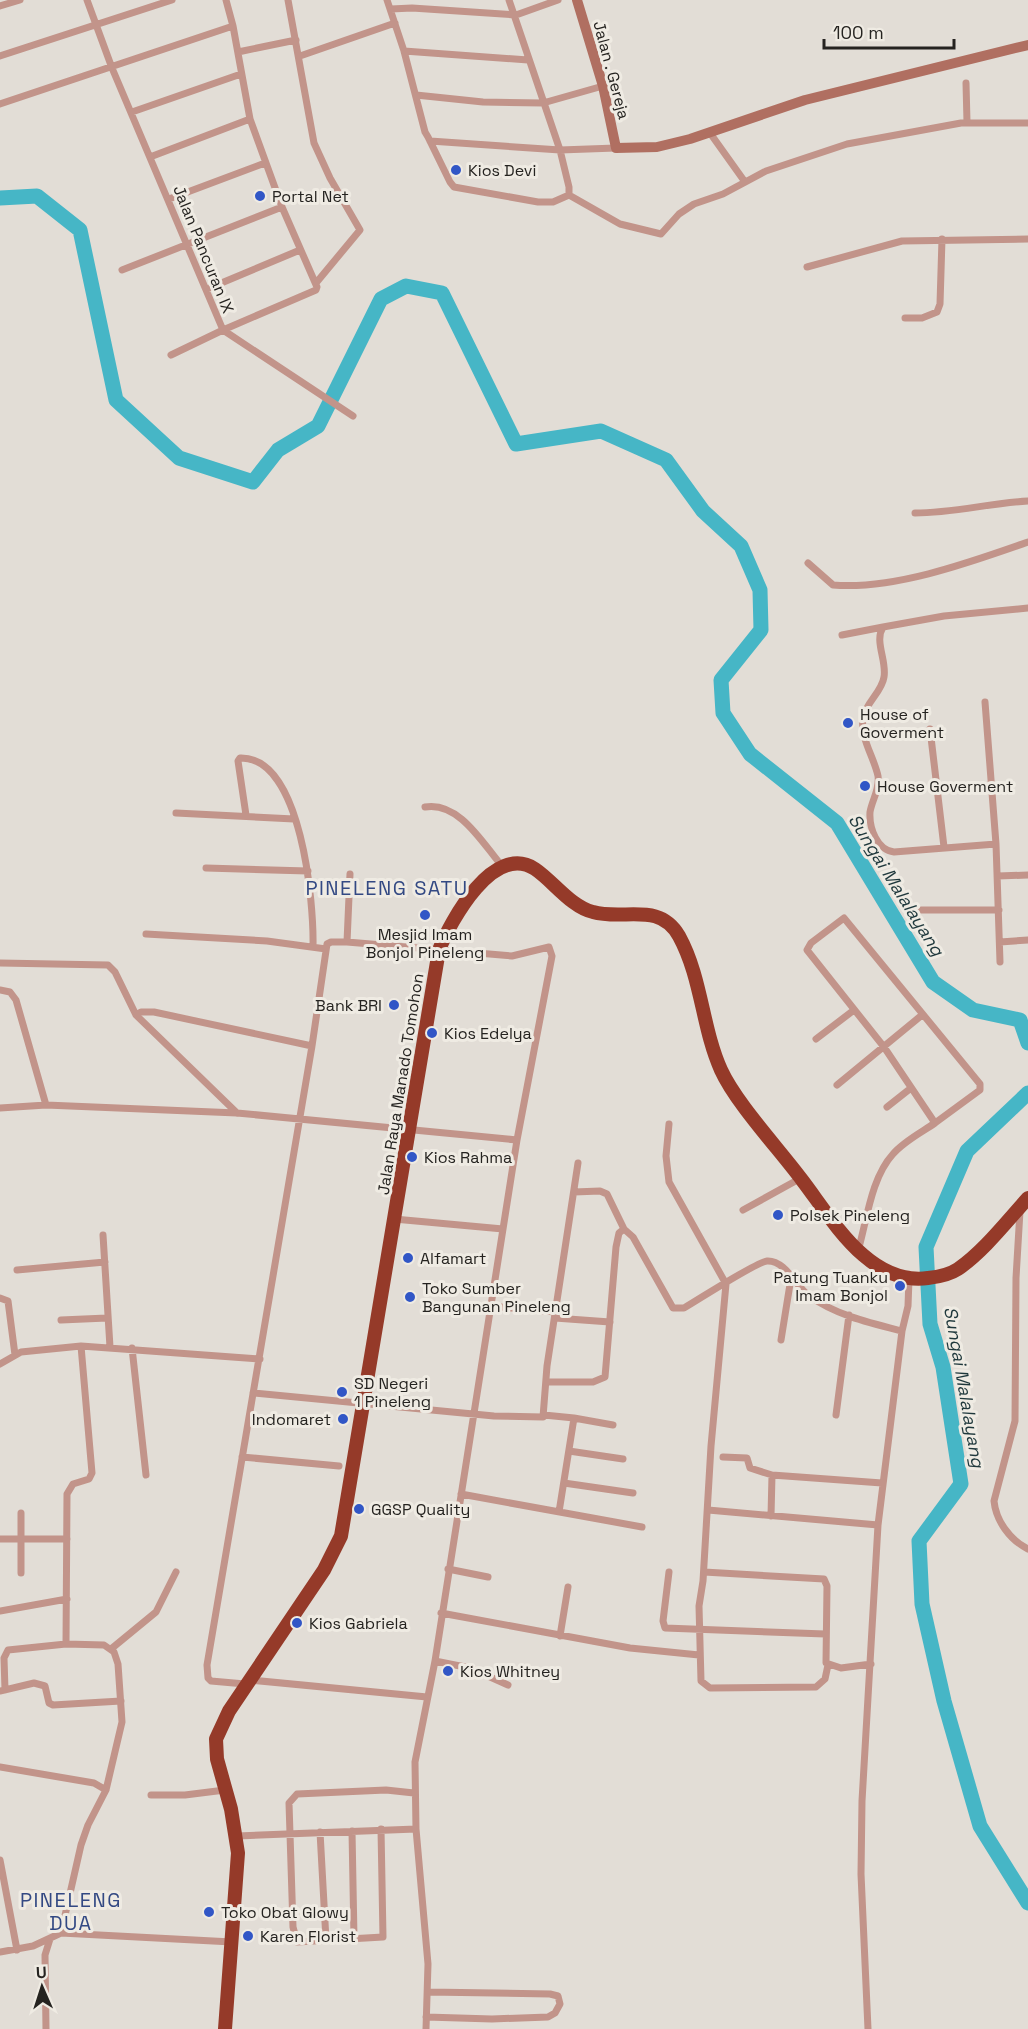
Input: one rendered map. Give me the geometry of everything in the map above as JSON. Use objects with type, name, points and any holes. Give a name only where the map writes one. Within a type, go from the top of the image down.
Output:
[{"type":"highway","points":[[502,866],[518,863],[533,867],[588,911],[610,917],[650,914],[670,925],[684,947],[722,1072],[858,1251],[878,1266],[913,1279],[939,1277],[958,1269],[1024,1202]]},
{"type":"highway","name":"Jalan Raya Manado Tomohon","points":[[225,2029],[237,1836],[217,1759],[216,1739],[221,1724],[247,1682],[319,1578],[341,1536],[439,950],[459,911],[482,883],[502,866]]},
{"type":"street","points":[[0,6],[20,0]]},
{"type":"street","name":"Jalan Pancuran IX","points":[[87,0],[112,68],[223,330],[316,290],[316,283]]},
{"type":"street","points":[[0,56],[98,26],[172,0]]},
{"type":"street","points":[[226,0],[250,119],[282,207],[316,283],[360,230],[330,178],[314,143],[288,0]]},
{"type":"street","points":[[387,0],[430,141],[450,182],[456,188],[538,201],[553,202],[568,195]]},
{"type":"street","points":[[509,0],[560,150],[569,187],[568,195]]},
{"type":"street","points":[[391,9],[412,8],[516,15],[558,0]]},
{"type":"street","name":"Jalan . Gereja","points":[[577,0],[603,87],[616,148]]},
{"type":"street","points":[[300,56],[395,23]]},
{"type":"street","points":[[0,104],[233,26]]},
{"type":"street","points":[[238,52],[296,40]]},
{"type":"street","points":[[430,141],[560,150],[657,147],[710,133],[805,100],[1028,45]]},
{"type":"street","points":[[404,51],[528,60]]},
{"type":"street","points":[[132,112],[241,74]]},
{"type":"street","points":[[966,83],[967,122]]},
{"type":"street","points":[[416,95],[483,102],[543,104],[603,87]]},
{"type":"street","points":[[150,157],[250,119]]},
{"type":"street","points":[[568,195],[620,224],[659,234],[694,204],[723,194],[744,182],[804,157],[857,141],[967,122],[1003,125],[1028,123]]},
{"type":"street","points":[[710,133],[744,182]]},
{"type":"street","points":[[169,199],[265,163]]},
{"type":"street","points":[[122,270],[282,207]]},
{"type":"street","points":[[905,318],[922,318],[937,312],[940,304],[942,239]]},
{"type":"street","points":[[807,267],[885,244],[942,239],[1028,239]]},
{"type":"street","points":[[207,289],[300,250]]},
{"type":"street","points":[[171,355],[223,330],[353,416]]},
{"type":"street","points":[[915,513],[936,513],[1028,501]]},
{"type":"street","points":[[808,563],[833,585],[868,584],[926,573],[1028,542]]},
{"type":"street","points":[[842,635],[853,631],[944,616],[1028,608]]},
{"type":"street","points":[[883,627],[879,637],[884,657],[884,680],[873,695],[863,720],[865,735],[878,776],[870,813],[878,843],[886,851],[996,844]]},
{"type":"street","points":[[985,702],[998,876],[1000,962]]},
{"type":"street","points":[[930,729],[944,847]]},
{"type":"street","points":[[246,815],[238,762],[240,758],[256,760],[277,778],[294,819],[308,871],[313,947]]},
{"type":"street","points":[[425,807],[441,806],[461,819],[502,866]]},
{"type":"street","points":[[176,813],[294,819]]},
{"type":"street","points":[[206,868],[308,871]]},
{"type":"street","points":[[347,942],[350,874]]},
{"type":"street","points":[[998,876],[1028,875]]},
{"type":"street","points":[[915,910],[999,910]]},
{"type":"street","points":[[858,1251],[879,1178],[887,1162],[900,1148],[967,1102],[981,1087],[844,918],[811,942],[807,950],[884,1047],[935,1123]]},
{"type":"street","points":[[146,934],[238,939],[326,949]]},
{"type":"street","points":[[1000,942],[1028,940]]},
{"type":"street","points":[[426,2029],[428,1964],[416,1829],[414,1793],[416,1754],[435,1661],[516,1140],[552,950],[543,947],[512,956],[331,942],[326,949],[260,1359],[206,1670],[211,1682],[247,1682],[427,1697]]},
{"type":"street","points":[[0,963],[108,965],[115,972],[136,1015],[237,1113]]},
{"type":"street","points":[[0,990],[10,992],[16,1000],[46,1106]]},
{"type":"street","points":[[816,1039],[854,1010]]},
{"type":"street","points":[[136,1015],[141,1012],[154,1012],[312,1046]]},
{"type":"street","points":[[837,1085],[922,1015]]},
{"type":"street","points":[[887,1107],[910,1088]]},
{"type":"street","points":[[0,1108],[46,1106],[237,1113],[299,1121],[516,1140]]},
{"type":"street","points":[[669,1124],[666,1156],[669,1182],[726,1284],[711,1446],[704,1572],[698,1630],[701,1681],[710,1688],[816,1687],[825,1679],[828,1665],[825,1658],[827,1586],[824,1578],[704,1572]]},
{"type":"street","points":[[544,1415],[555,1315],[578,1163]]},
{"type":"street","points":[[743,1210],[801,1178]]},
{"type":"street","points":[[574,1192],[600,1191],[607,1194],[624,1229],[633,1237],[673,1308],[684,1308],[752,1267],[767,1261],[781,1266],[814,1299],[849,1315],[902,1331]]},
{"type":"street","points":[[1024,1202],[1016,1278],[1015,1421],[994,1501],[995,1510],[1003,1526],[1018,1544],[1028,1549]]},
{"type":"street","points":[[394,1219],[503,1229]]},
{"type":"street","points":[[546,1382],[593,1382],[605,1377],[618,1237],[624,1229]]},
{"type":"street","points":[[103,1235],[110,1347]]},
{"type":"street","points":[[17,1270],[105,1262]]},
{"type":"street","points":[[781,1340],[791,1278]]},
{"type":"street","points":[[868,2029],[861,1874],[862,1801],[878,1525],[902,1331],[913,1279]]},
{"type":"street","points":[[0,1298],[8,1301],[15,1354]]},
{"type":"street","points":[[490,1306],[610,1322]]},
{"type":"street","points":[[836,1415],[849,1315]]},
{"type":"street","points":[[61,1320],[107,1318]]},
{"type":"street","points":[[0,1364],[15,1354],[32,1350],[81,1346],[260,1359]]},
{"type":"street","points":[[66,1644],[68,1491],[76,1483],[89,1479],[92,1473],[81,1346]]},
{"type":"street","points":[[132,1348],[146,1475]]},
{"type":"street","points":[[253,1393],[472,1414],[536,1418],[544,1415],[613,1425]]},
{"type":"street","points":[[559,1512],[574,1418]]},
{"type":"street","points":[[569,1452],[622,1460]]},
{"type":"street","points":[[242,1457],[339,1466]]},
{"type":"street","points":[[723,1457],[747,1458],[750,1468],[772,1475],[882,1483]]},
{"type":"street","points":[[771,1516],[772,1475]]},
{"type":"street","points":[[564,1483],[633,1493]]},
{"type":"street","points":[[461,1494],[642,1527]]},
{"type":"street","points":[[708,1510],[878,1525]]},
{"type":"street","points":[[21,1513],[21,1573]]},
{"type":"street","points":[[0,1539],[67,1539]]},
{"type":"street","points":[[448,1569],[488,1576]]},
{"type":"street","points":[[111,1649],[156,1612],[176,1572]]},
{"type":"street","points":[[669,1572],[663,1625],[665,1628],[825,1634]]},
{"type":"street","points":[[560,1636],[568,1587]]},
{"type":"street","points":[[0,1611],[67,1599]]},
{"type":"street","points":[[441,1613],[630,1648],[699,1655]]},
{"type":"street","points":[[61,1933],[84,1837],[106,1790],[122,1722],[121,1701],[118,1664],[111,1649],[104,1645],[66,1644],[8,1650],[4,1658],[3,1691],[42,1684],[46,1688],[49,1703],[53,1706],[121,1701]]},
{"type":"street","points":[[435,1661],[470,1668],[508,1685]]},
{"type":"street","points":[[828,1665],[847,1668],[871,1665]]},
{"type":"street","points":[[0,1767],[94,1783],[106,1790]]},
{"type":"street","points":[[151,1795],[185,1795],[225,1790]]},
{"type":"street","points":[[381,1829],[384,1933],[382,1937],[297,1942],[295,1940],[289,1803],[297,1794],[386,1790],[414,1793]]},
{"type":"street","points":[[237,1836],[416,1829]]},
{"type":"street","points":[[352,1831],[354,1938]]},
{"type":"street","points":[[320,1832],[326,1940]]},
{"type":"street","points":[[0,1860],[17,1950]]},
{"type":"street","points":[[0,1952],[17,1950],[61,1933],[232,1942]]},
{"type":"street","points":[[46,2029],[45,1955],[50,1939]]},
{"type":"street","points":[[426,2017],[492,2019],[548,2017],[555,2013],[561,2004],[558,1996],[550,1994],[428,1992]]},
{"type":"waterway","name":"Sungai Malalayang","points":[[0,198],[37,196],[80,230],[116,400],[179,458],[253,482],[278,450],[318,426],[381,299],[406,286],[442,293],[516,444],[601,431],[666,460],[703,511],[741,546],[760,590],[761,630],[721,680],[723,713],[750,754],[837,823],[933,982],[973,1010],[1020,1020],[1028,1043]]},
{"type":"waterway","name":"Sungai Malalayang","points":[[1028,1093],[967,1151],[926,1247],[930,1324],[943,1367],[961,1484],[919,1541],[922,1604],[944,1701],[980,1826],[1028,1903]]},
{"type":"place","name":"Kios Devi","points":[[456,170]]},
{"type":"place","name":"Portal Net","points":[[260,196]]},
{"type":"place","name":"House of Goverment","points":[[848,723]]},
{"type":"place","name":"House Goverment","points":[[865,786]]},
{"type":"place","name":"Mesjid Imam Bonjol Pineleng","points":[[425,915]]},
{"type":"place","name":"Bank BRI","points":[[394,1005]]},
{"type":"place","name":"Kios Edelya","points":[[432,1033]]},
{"type":"place","name":"Kios Rahma","points":[[412,1157]]},
{"type":"place","name":"Polsek Pineleng","points":[[778,1215]]},
{"type":"place","name":"Alfamart","points":[[408,1258]]},
{"type":"place","name":"Patung Tuanku Imam Bonjol","points":[[900,1286]]},
{"type":"place","name":"Toko Sumber Bangunan Pineleng","points":[[410,1297]]},
{"type":"place","name":"SD Negeri 1 Pineleng","points":[[342,1392]]},
{"type":"place","name":"Indomaret","points":[[343,1419]]},
{"type":"place","name":"GGSP Quality","points":[[359,1509]]},
{"type":"place","name":"Kios Gabriela","points":[[297,1623]]},
{"type":"place","name":"Kios Whitney","points":[[448,1671]]},
{"type":"place","name":"Toko Obat Glowy","points":[[209,1912]]},
{"type":"place","name":"Karen Florist","points":[[248,1936]]},
{"type":"district","name":"PINELENG SATU","points":[[387,888]]},
{"type":"district","name":"PINELENG DUA","points":[[71,1912]]}]
